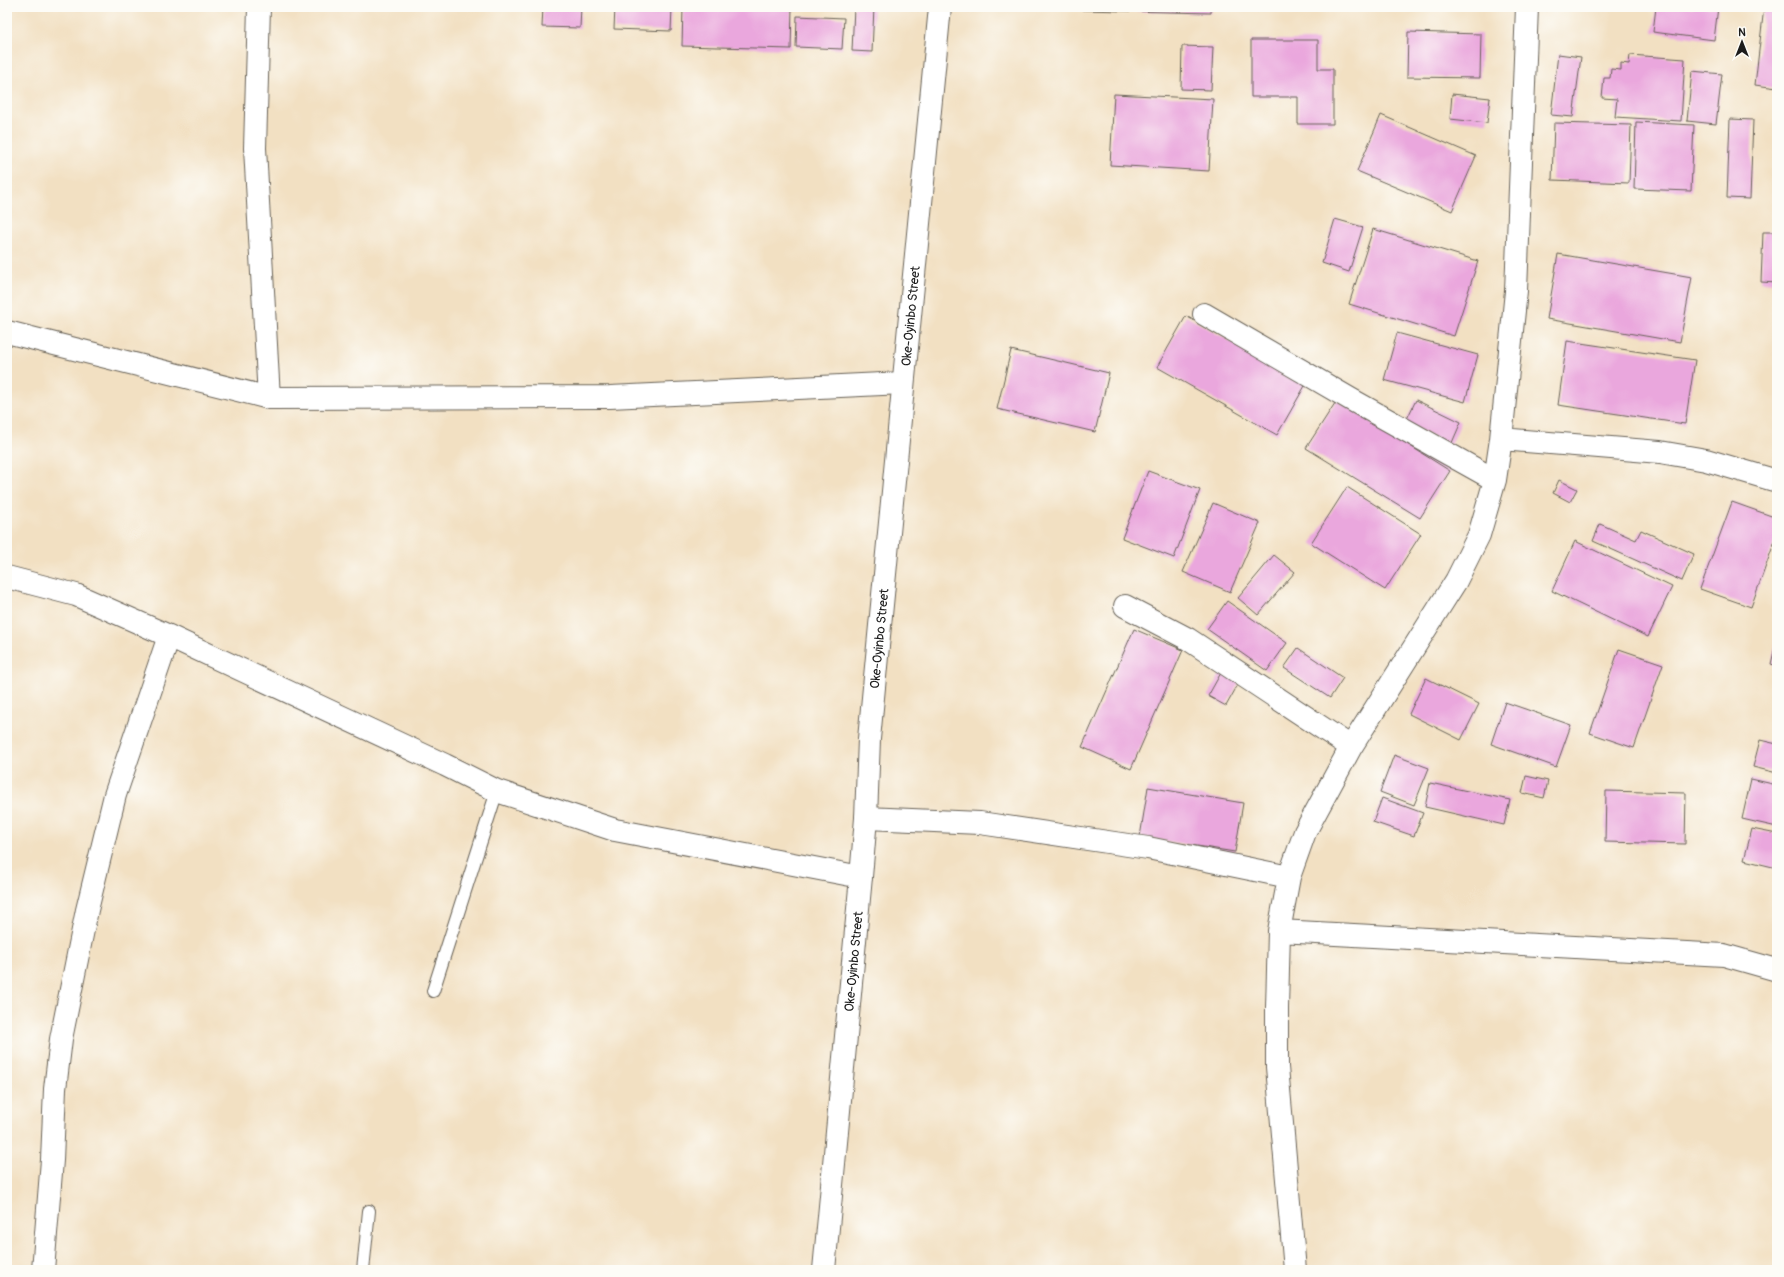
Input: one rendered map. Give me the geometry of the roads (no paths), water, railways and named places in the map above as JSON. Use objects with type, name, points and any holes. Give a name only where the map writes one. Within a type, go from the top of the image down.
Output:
[{"type":"street","points":[[259,7],[255,148],[268,398]]},
{"type":"street","name":"Oke-Oyinbo Street","points":[[824,1270],[866,818],[869,738],[940,7]]},
{"type":"street","points":[[1295,1270],[1277,1067],[1279,931],[1289,877],[1305,832],[1352,747],[1456,581],[1479,534],[1495,480],[1516,291],[1527,7]]},
{"type":"street","points":[[1204,314],[1352,400],[1495,480]]},
{"type":"street","points":[[7,332],[268,398],[610,397],[903,383]]},
{"type":"street","points":[[1500,440],[1660,452],[1706,460],[1777,481]]},
{"type":"street","points":[[7,577],[76,595],[168,636],[445,765],[497,791],[615,830],[861,877]]},
{"type":"street","points":[[1125,606],[1188,639],[1352,747]]},
{"type":"street","points":[[43,1270],[52,1160],[55,1089],[61,1039],[87,910],[115,795],[168,636]]},
{"type":"street","points":[[866,818],[980,823],[1148,848],[1289,877]]},
{"type":"street","points":[[1279,931],[1724,955],[1777,970]]},
{"type":"lane","points":[[433,991],[497,791]]},
{"type":"lane","points":[[363,1270],[369,1211]]}]
